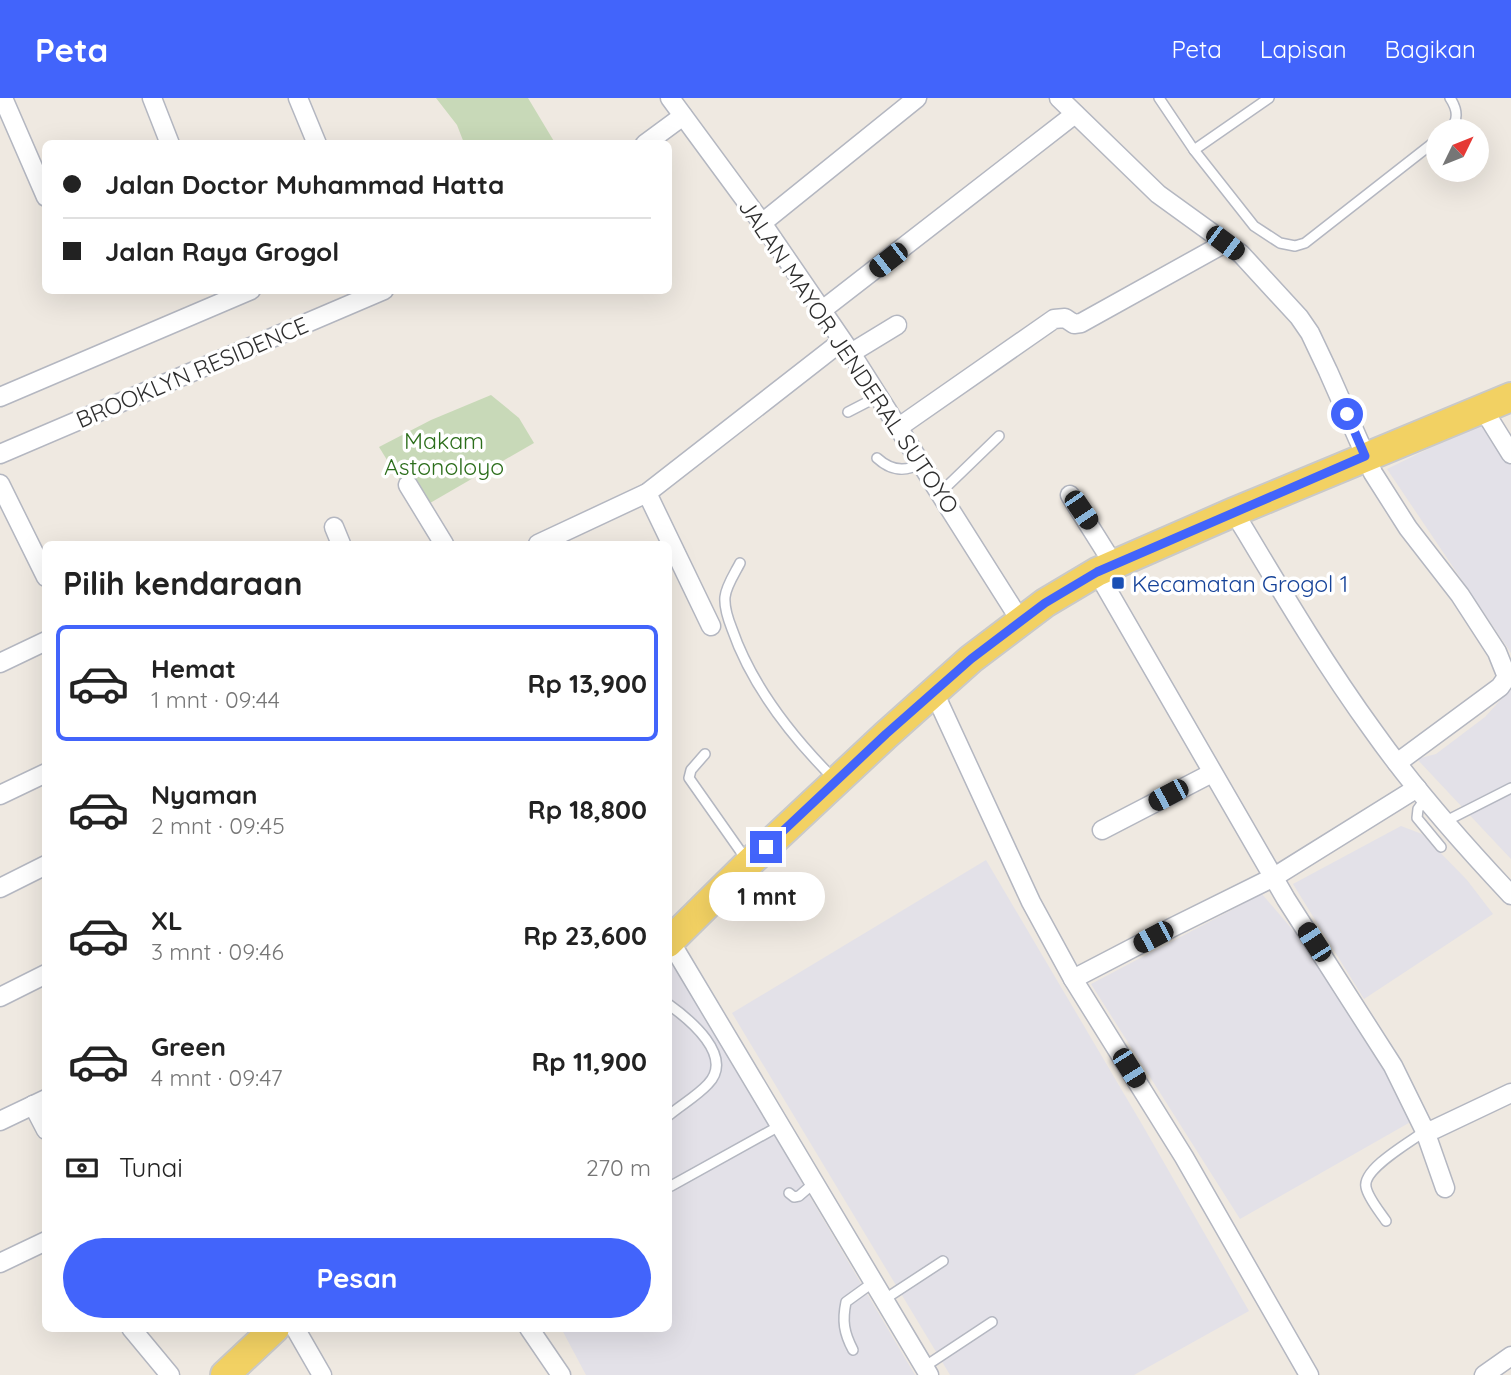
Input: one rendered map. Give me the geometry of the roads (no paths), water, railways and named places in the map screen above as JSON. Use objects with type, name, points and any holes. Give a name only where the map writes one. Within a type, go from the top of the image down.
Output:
[{"type":"main road","points":[[672,939],[749,863],[934,691],[1020,620],[1105,569],[1365,456],[1511,397]]},
{"type":"main road","points":[[225,1375],[271,1332]]},
{"type":"street","points":[[4,98],[42,188]]},
{"type":"street","points":[[152,98],[168,140]]},
{"type":"street","points":[[299,98],[315,140]]},
{"type":"street","name":"JALAN MAYOR JENDERAL SUTOYO","points":[[670,98],[762,223],[879,396],[1020,620]]},
{"type":"street","points":[[762,223],[917,98]]},
{"type":"street","points":[[1059,98],[1158,194],[1248,261],[1299,317],[1310,333],[1373,473],[1408,528],[1460,594],[1497,652],[1507,677],[1500,687],[1396,763]]},
{"type":"street","points":[[821,311],[1075,114]]},
{"type":"street","points":[[650,140],[683,116]]},
{"type":"street","points":[[899,427],[1054,320],[1065,318],[1074,324],[1081,323],[1225,243]]},
{"type":"street","points":[[0,397],[242,294]]},
{"type":"street","name":"BROOKLYN RESIDENCE","points":[[0,454],[375,294]]},
{"type":"street","points":[[544,541],[647,493],[846,347],[897,325]]},
{"type":"street","points":[[1483,409],[1511,454]]},
{"type":"street","points":[[0,484],[7,515],[42,571]]},
{"type":"street","points":[[408,485],[442,541]]},
{"type":"street","points":[[647,493],[670,541]]},
{"type":"street","points":[[1070,495],[1105,569],[1212,773],[1393,1066],[1424,1131],[1445,1188]]},
{"type":"street","points":[[1234,512],[1308,635],[1396,763],[1511,895]]},
{"type":"street","points":[[334,527],[340,541]]},
{"type":"street","points":[[672,545],[711,626]]},
{"type":"street","points":[[0,663],[42,643]]},
{"type":"street","points":[[934,691],[1031,902],[1073,979],[1184,1157],[1309,1375]]},
{"type":"street","points":[[1102,830],[1212,773]]},
{"type":"street","points":[[0,794],[42,775]]},
{"type":"street","points":[[1073,979],[1274,877],[1421,793]]},
{"type":"street","points":[[0,888],[42,867]]},
{"type":"street","points":[[672,947],[927,1371]]},
{"type":"street","points":[[0,997],[42,976]]},
{"type":"street","points":[[1424,1131],[1435,1129],[1511,1093]]},
{"type":"street","points":[[0,1121],[39,1102]]},
{"type":"street","points":[[0,1264],[42,1243]]},
{"type":"street","points":[[134,1332],[170,1375]]},
{"type":"street","points":[[297,1332],[322,1375]]},
{"type":"street","points":[[532,1332],[561,1375]]},
{"type":"street","points":[[1485,1375],[1511,1356]]},
{"type":"lane","points":[[1158,98],[1254,226],[1280,243],[1295,246],[1305,243],[1426,148]]},
{"type":"lane","points":[[1195,150],[1269,98]]},
{"type":"lane","points":[[1450,98],[1457,108],[1456,119]]},
{"type":"lane","points":[[848,412],[879,396]]},
{"type":"lane","points":[[941,492],[999,436]]},
{"type":"lane","points":[[877,458],[887,467],[904,470],[912,469],[921,463]]},
{"type":"lane","points":[[740,563],[724,599],[739,651],[763,695],[816,761],[836,781]]},
{"type":"lane","points":[[705,754],[691,770],[689,778],[749,863]]},
{"type":"lane","points":[[1446,821],[1511,788]]},
{"type":"lane","points":[[1421,793],[1417,818],[1441,847]]},
{"type":"lane","points":[[672,1007],[709,1042],[715,1053],[716,1065],[710,1082],[672,1113]]},
{"type":"lane","points":[[672,1184],[781,1125]]},
{"type":"lane","points":[[1386,1221],[1366,1189],[1366,1179],[1373,1168],[1424,1131]]},
{"type":"lane","points":[[789,1193],[799,1196],[815,1181]]},
{"type":"lane","points":[[885,1299],[943,1261]]},
{"type":"lane","points":[[853,1350],[845,1333],[843,1315],[846,1302],[874,1281]]},
{"type":"lane","points":[[927,1371],[992,1322]]},
{"type":"place","name":"Kecamatan Grogol 1","points":[[1118,583]]},
{"type":"park label","name":"Makam Astonoloyo","points":[[444,453]]}]
